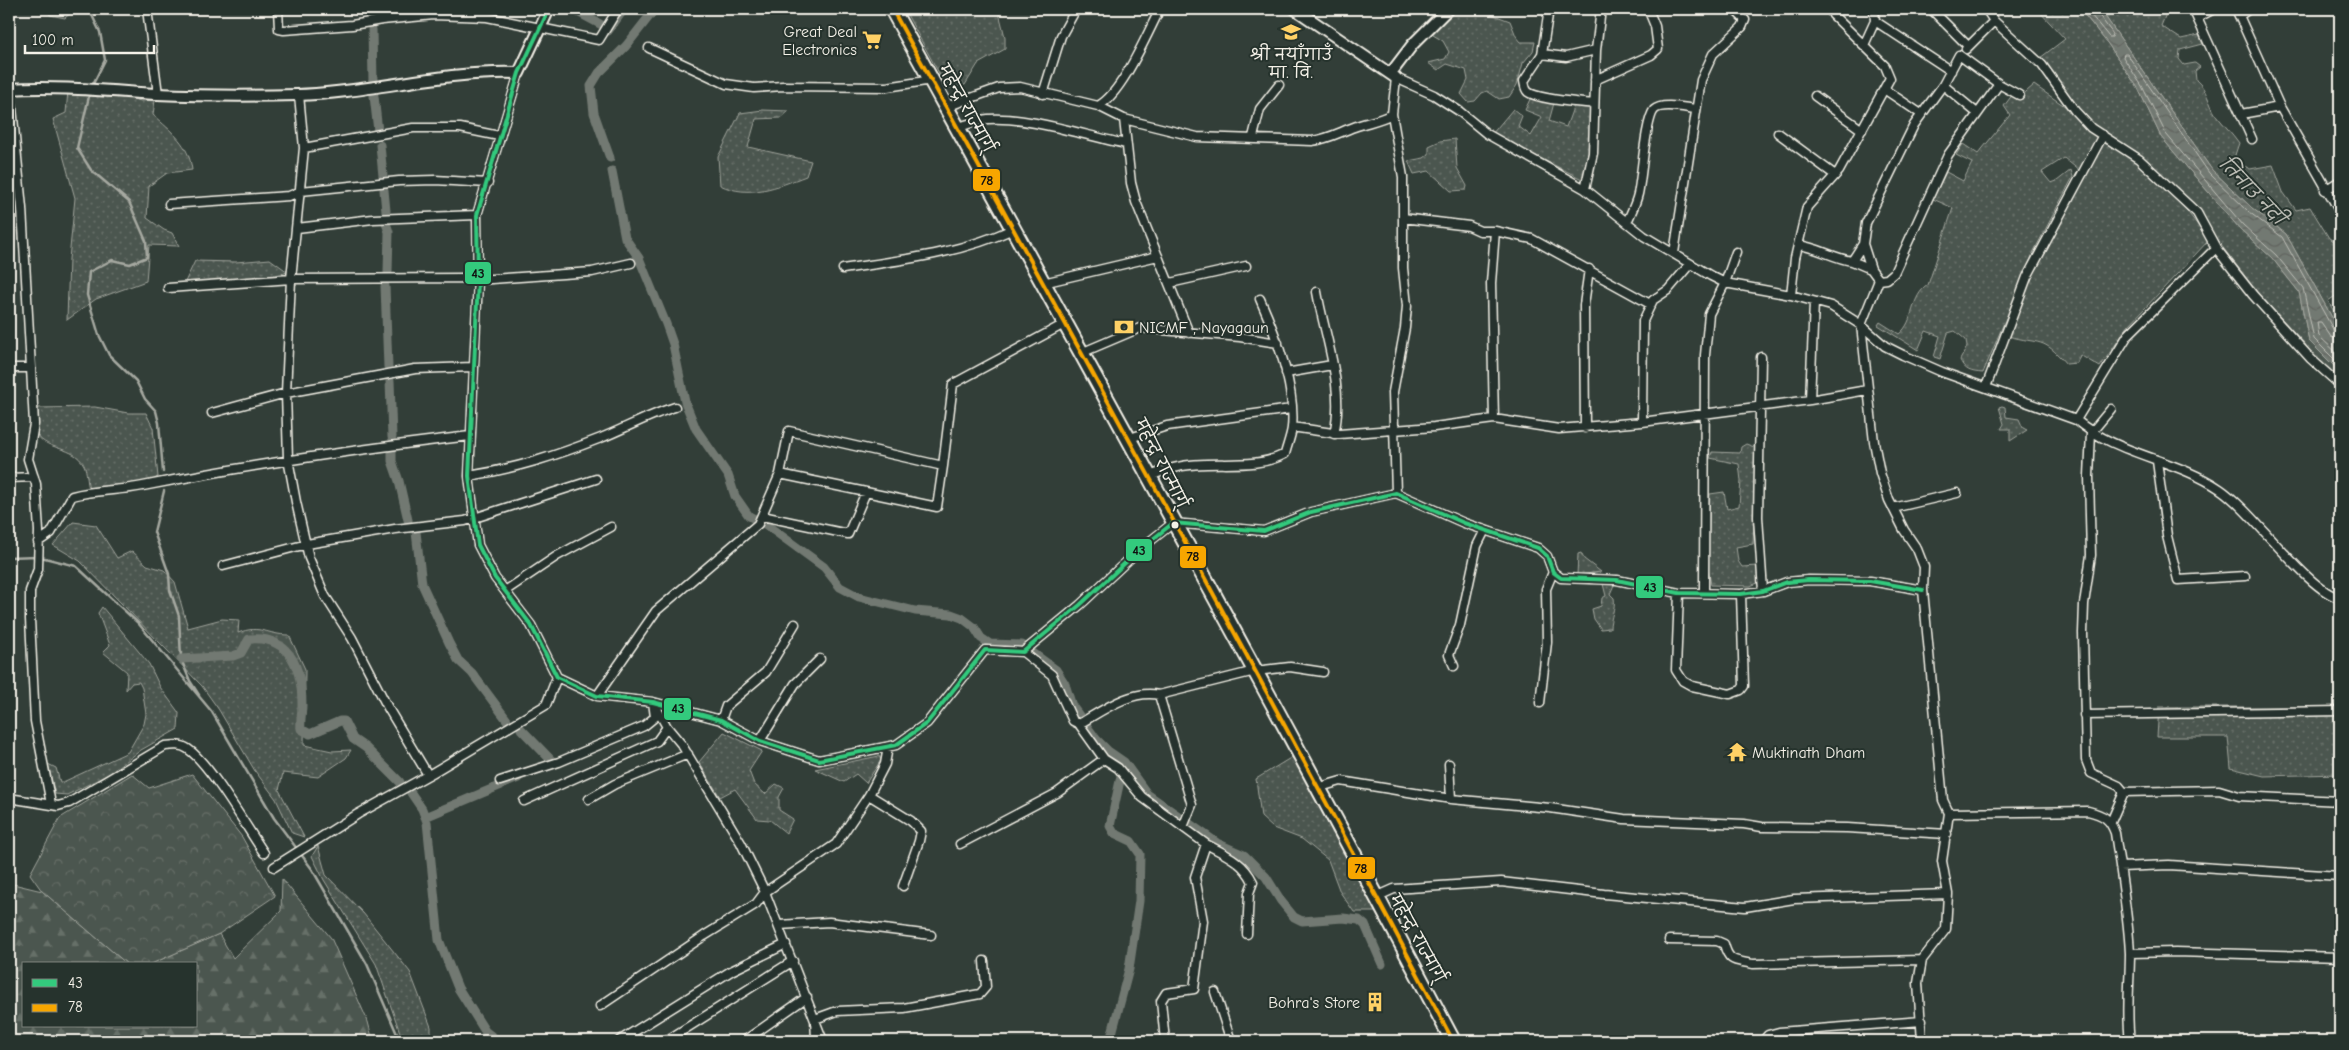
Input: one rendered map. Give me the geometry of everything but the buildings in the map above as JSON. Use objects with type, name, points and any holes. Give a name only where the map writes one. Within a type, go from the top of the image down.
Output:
[{"type":"highway","name":"महेन्द्र राज्मार्ग्","points":[[892,9],[1130,438],[1173,523],[1255,671],[1453,1041]]},
{"type":"street","points":[[147,9],[158,94]]},
{"type":"street","points":[[278,9],[279,30],[352,26],[382,20],[434,16],[486,17],[599,40],[618,9]]},
{"type":"street","points":[[549,9],[520,73],[499,136],[488,183],[477,215],[478,280],[469,476],[476,518],[478,545],[495,578],[531,625],[557,676],[597,696],[653,702],[721,720],[760,741],[819,760],[896,745],[928,723],[985,650],[1024,652],[1052,676],[1074,721],[1079,724],[1104,759],[1118,768],[1142,797],[1206,844],[1236,860],[1248,871],[1253,882],[1249,893],[1247,934]]},
{"type":"street","points":[[1043,94],[1061,36],[1076,9]]},
{"type":"street","points":[[1098,106],[1108,101],[1119,86],[1160,9]]},
{"type":"street","points":[[1294,9],[1394,76],[1434,95],[1459,111],[1487,134],[1585,188],[1659,246],[1725,283],[1831,306],[1861,325],[1886,346],[1903,355],[2076,420],[2091,433],[2157,461],[2190,472],[2220,489],[2259,523],[2308,578],[2340,598]]},
{"type":"street","points":[[1396,493],[1393,392],[1405,328],[1407,306],[1403,268],[1403,177],[1392,114],[1394,76],[1413,44],[1448,9]]},
{"type":"street","points":[[1549,9],[1542,54],[1524,81],[1526,89],[1530,93],[1594,104]]},
{"type":"street","points":[[1585,188],[1593,153],[1596,50],[1602,9]]},
{"type":"street","points":[[1595,80],[1651,55],[1658,49],[1654,26],[1648,9]]},
{"type":"street","points":[[1674,253],[1701,80],[1712,54],[1742,27],[1745,20],[1734,9]]},
{"type":"street","points":[[1791,296],[1798,245],[1807,208],[1836,175],[1890,78],[1888,70],[1833,12],[1824,9]]},
{"type":"street","points":[[1931,9],[1968,46]]},
{"type":"street","points":[[1986,9],[1994,21],[2042,66],[2090,128],[2139,159],[2197,213],[2216,248],[2253,295],[2311,359],[2340,385]]},
{"type":"street","points":[[2193,9],[2252,139]]},
{"type":"street","points":[[2197,18],[2214,9]]},
{"type":"street","points":[[2249,9],[2237,12],[2280,106],[2325,190],[2340,212]]},
{"type":"street","points":[[1864,45],[1877,13],[1951,71]]},
{"type":"street","points":[[1852,261],[1863,244],[1866,223],[1903,146],[1921,114],[1943,85],[1959,55],[1994,21]]},
{"type":"street","points":[[648,48],[726,84],[754,88],[783,86],[887,87],[932,80]]},
{"type":"street","points":[[1542,54],[1566,57],[1596,50]]},
{"type":"street","points":[[1959,55],[1999,84],[2019,95]]},
{"type":"street","points":[[10,89],[74,87],[158,94],[298,95],[377,88],[495,72],[520,73]]},
{"type":"street","points":[[9,77],[22,208],[34,424],[28,459],[36,484],[38,542],[38,569],[30,591],[35,720],[51,804]]},
{"type":"street","points":[[1879,280],[1887,279],[1894,273],[1948,155],[1999,84]]},
{"type":"street","points":[[1253,137],[1260,109],[1278,85]]},
{"type":"street","points":[[1943,85],[1977,113]]},
{"type":"street","points":[[946,106],[1000,88],[1020,87],[1098,106],[1124,119],[1197,137],[1253,137],[1312,141],[1327,139],[1356,126],[1380,121],[1392,114]]},
{"type":"street","points":[[1884,89],[1921,114]]},
{"type":"street","points":[[298,95],[304,148],[291,279],[286,393],[288,458],[309,558],[325,596],[352,638],[388,708],[428,775]]},
{"type":"street","points":[[1815,96],[1862,130]]},
{"type":"street","points":[[2241,114],[2280,106]]},
{"type":"street","points":[[1627,222],[1638,196],[1649,122],[1654,110],[1670,107],[1696,109]]},
{"type":"street","points":[[1124,119],[1131,183],[1136,202],[1189,333]]},
{"type":"street","points":[[958,127],[988,120],[1016,122],[1035,124],[1126,144]]},
{"type":"street","points":[[304,148],[413,128],[460,128],[499,136]]},
{"type":"street","points":[[1778,133],[1836,175]]},
{"type":"street","points":[[1986,387],[2027,277],[2103,136]]},
{"type":"street","points":[[169,204],[289,196],[301,191],[399,181],[435,180],[488,183]]},
{"type":"street","points":[[2325,190],[2340,181]]},
{"type":"street","points":[[297,228],[373,218],[477,215]]},
{"type":"street","points":[[1403,218],[1469,226],[1480,232],[1495,231],[1532,240],[1589,269],[1650,304]]},
{"type":"street","points":[[843,269],[937,254],[983,243],[1013,229]]},
{"type":"street","points":[[1494,418],[1491,283],[1495,231]]},
{"type":"street","points":[[1863,244],[1871,269],[1879,280]]},
{"type":"street","points":[[1798,245],[1810,246],[1839,259],[1852,261],[1871,269]]},
{"type":"street","points":[[2076,420],[2128,335],[2216,248]]},
{"type":"street","points":[[1704,594],[1705,355],[1709,314],[1725,283],[1736,252]]},
{"type":"street","points":[[1043,283],[1158,256]]},
{"type":"street","points":[[168,288],[291,279],[464,278],[478,280],[592,272],[631,263]]},
{"type":"street","points":[[1642,422],[1643,321],[1650,304],[1668,290],[1690,264]]},
{"type":"street","points":[[1170,283],[1246,266]]},
{"type":"street","points":[[1586,428],[1584,305],[1589,269]]},
{"type":"street","points":[[1879,280],[1861,325],[1867,390],[1880,473],[1893,508],[1904,530],[1917,548],[1924,567],[1923,590],[1943,800],[1949,813],[1942,861],[1948,894],[1946,928],[1922,960],[1918,983],[1922,1041]]},
{"type":"street","points":[[1318,292],[1337,389],[1337,422],[1334,434]]},
{"type":"street","points":[[1149,476],[1179,466],[1275,459],[1285,454],[1292,427],[1286,372],[1278,342],[1260,299]]},
{"type":"street","points":[[1810,400],[1814,302]]},
{"type":"street","points":[[780,474],[937,507],[953,384],[1066,323]]},
{"type":"street","points":[[1082,353],[1140,328],[1278,342]]},
{"type":"street","points":[[1761,357],[1758,517],[1763,591]]},
{"type":"street","points":[[1286,372],[1332,365]]},
{"type":"street","points":[[212,413],[286,393],[414,369],[473,367]]},
{"type":"street","points":[[9,368],[31,368]]},
{"type":"street","points":[[1292,427],[1334,434],[1393,431],[1494,418],[1559,430],[1642,422],[1705,412],[1810,400],[1867,390]]},
{"type":"street","points":[[469,476],[531,464],[603,438],[652,414],[675,407]]},
{"type":"street","points":[[1130,438],[1167,426],[1291,409]]},
{"type":"street","points":[[2111,409],[2091,433],[2089,476],[2092,555],[2084,604],[2084,715],[2086,760],[2091,773],[2119,786],[2124,792]]},
{"type":"street","points":[[597,696],[656,611],[760,519],[780,474],[789,431],[943,466]]},
{"type":"street","points":[[38,542],[43,541],[51,533],[72,496],[84,493],[140,487],[288,458],[470,436]]},
{"type":"street","points":[[2157,461],[2167,536],[2178,580],[2245,576]]},
{"type":"street","points":[[9,478],[34,477]]},
{"type":"street","points":[[223,566],[307,544],[476,518],[596,479]]},
{"type":"street","points":[[760,519],[848,534],[866,492]]},
{"type":"street","points":[[1024,652],[1173,523],[1264,531],[1311,512],[1396,493],[1485,530],[1538,548],[1547,556],[1553,572],[1561,578],[1570,580],[1595,578],[1617,580],[1679,593],[1704,594],[1741,594],[1763,591],[1787,582],[1809,580],[1870,581],[1923,590]]},
{"type":"street","points":[[1893,508],[1957,493]]},
{"type":"street","points":[[505,591],[557,556],[611,527]]},
{"type":"street","points":[[1454,666],[1449,655],[1460,625],[1477,546],[1485,530]]},
{"type":"street","points":[[1540,703],[1547,642],[1546,589],[1553,572]]},
{"type":"street","points":[[1679,593],[1676,670],[1683,681],[1692,686],[1730,694],[1741,690],[1744,686],[1741,594]]},
{"type":"street","points":[[721,720],[726,706],[766,672],[795,624]]},
{"type":"street","points":[[760,741],[795,684],[820,659]]},
{"type":"street","points":[[1079,724],[1124,699],[1154,694],[1160,695],[1255,671],[1290,667],[1323,672]]},
{"type":"street","points":[[274,867],[311,843],[546,705],[557,676]]},
{"type":"street","points":[[1160,695],[1192,805],[1183,827]]},
{"type":"street","points":[[653,702],[667,727],[688,754],[741,843],[779,925],[824,1041]]},
{"type":"street","points":[[500,780],[558,762],[644,726],[655,717],[653,702]]},
{"type":"street","points":[[2084,715],[2340,711]]},
{"type":"street","points":[[524,801],[657,741],[667,727]]},
{"type":"street","points":[[9,798],[58,806],[68,803],[165,746],[180,746],[188,749],[208,771],[264,853]]},
{"type":"street","points":[[600,1006],[704,936],[756,904],[765,892],[836,844],[869,796],[885,764],[888,746]]},
{"type":"street","points":[[589,799],[615,784],[688,754]]},
{"type":"street","points":[[960,844],[1057,794],[1104,759]]},
{"type":"street","points":[[1449,764],[1451,799]]},
{"type":"street","points":[[1317,788],[1341,780],[1451,799],[1550,808],[1624,819],[1744,824],[1762,827],[1847,828],[1947,834]]},
{"type":"street","points":[[2124,792],[2219,790],[2248,797],[2340,801]]},
{"type":"street","points":[[2124,792],[2111,822],[2120,867],[2130,953],[2126,1016],[2130,1041]]},
{"type":"street","points":[[869,796],[911,821],[921,831],[903,886]]},
{"type":"street","points":[[1949,813],[2088,811],[2101,814],[2111,822]]},
{"type":"street","points":[[1165,1041],[1161,1001],[1166,994],[1194,989],[1203,921],[1195,877],[1206,844]]},
{"type":"street","points":[[2120,867],[2169,865],[2340,876]]},
{"type":"street","points":[[1376,897],[1394,889],[1501,882],[1745,907],[1794,899],[1948,894]]},
{"type":"street","points":[[779,925],[829,922],[931,935]]},
{"type":"street","points":[[1670,940],[1717,941],[1724,944],[1727,956],[1732,960],[1753,964],[1922,960]]},
{"type":"street","points":[[619,1041],[730,971],[786,944]]},
{"type":"street","points":[[2130,953],[2176,952],[2340,957]]},
{"type":"street","points":[[666,1041],[792,961]]},
{"type":"street","points":[[815,1019],[837,1011],[904,1008],[980,994],[986,987],[984,961]]},
{"type":"street","points":[[1214,992],[1231,1041]]},
{"type":"street","points":[[744,1041],[807,997]]},
{"type":"street","points":[[813,1041],[816,1039],[815,1019]]},
{"type":"street","points":[[1763,1041],[1768,1035],[1778,1032],[1922,1021]]},
{"type":"green space","points":[[48,9],[75,9],[65,18],[50,15]]},
{"type":"green space","points":[[904,9],[998,9],[1005,37],[1005,49],[978,64],[965,85],[947,88]]},
{"type":"green space","points":[[1452,9],[1487,9],[1491,14],[1510,21],[1516,36],[1521,42],[1535,42],[1533,51],[1523,63],[1517,85],[1509,97],[1499,99],[1487,91],[1482,93],[1475,101],[1468,102],[1461,94],[1468,80],[1466,70],[1447,64],[1438,70],[1428,63],[1445,59],[1449,52],[1443,41],[1428,32]]},
{"type":"green space","points":[[2037,9],[2080,9],[2108,44],[2138,88],[2161,137],[2240,229],[2272,258],[2299,292],[2309,341],[2340,372],[2340,381],[2312,357],[2305,344],[2258,293],[2217,240],[2198,211],[2158,170],[2095,125],[2070,100],[2040,58],[2065,39]]},
{"type":"green space","points":[[2100,9],[2168,9],[2161,26],[2181,39],[2199,35],[2203,44],[2180,50],[2179,59],[2184,65],[2195,63],[2200,67],[2195,71],[2196,80],[2203,88],[2216,115],[2239,143],[2235,155],[2239,163],[2250,169],[2273,165],[2283,192],[2296,210],[2310,207],[2329,238],[2340,245],[2340,293],[2328,301],[2340,322],[2340,332],[2286,234],[2252,208],[2212,170]]},
{"type":"green space","points":[[2034,85],[2069,109],[2098,137],[2080,171],[2064,158],[2042,172],[2051,183],[2057,181],[2071,170],[2073,177],[2034,251],[1983,373],[1975,372],[1966,369],[1960,360],[1967,347],[1966,340],[1955,331],[1948,333],[1940,359],[1934,357],[1940,336],[1926,331],[1918,350],[1878,325],[1880,322],[1899,334],[1908,323],[1918,296],[1928,285],[1953,208],[1933,199],[1946,172],[1963,181],[1972,163],[1956,155],[1963,144],[1978,154],[2010,115],[2004,106],[2013,94],[2019,98]]},
{"type":"green space","points":[[68,91],[93,96],[108,93],[141,101],[155,100],[153,115],[173,133],[183,146],[192,170],[167,173],[149,186],[147,218],[164,230],[172,233],[179,246],[149,245],[146,281],[96,299],[67,320],[69,259],[75,198],[53,119],[66,113]]},
{"type":"green space","points":[[1531,97],[1554,103],[1549,121],[1566,127],[1574,105],[1591,107],[1588,162],[1582,179],[1492,134],[1513,109],[1522,116],[1518,126],[1531,136],[1542,117],[1525,110]]},
{"type":"green space","points":[[763,110],[789,111],[781,118],[756,119],[748,147],[811,161],[806,176],[763,190],[742,191],[720,185],[718,157],[740,113]]},
{"type":"green space","points":[[1455,139],[1457,168],[1467,186],[1466,190],[1451,191],[1429,171],[1414,174],[1408,161],[1424,158],[1429,154],[1429,146],[1440,141]]},
{"type":"green space","points":[[2104,143],[2133,157],[2180,202],[2209,240],[2129,325],[2100,367],[2080,355],[2077,363],[2066,364],[2046,345],[2008,336],[2019,299]]},
{"type":"green space","points":[[270,259],[288,272],[249,279],[185,282],[195,261],[236,262]]},
{"type":"green space","points":[[95,407],[128,413],[146,413],[153,428],[158,477],[148,482],[89,489],[85,467],[80,459],[68,451],[48,444],[37,435],[38,408]]},
{"type":"green space","points":[[1999,407],[2005,407],[2006,417],[2019,419],[2023,428],[2027,430],[2010,441],[2010,429],[2001,429],[2004,424]]},
{"type":"green space","points":[[1746,444],[1757,448],[1753,544],[1736,547],[1738,561],[1742,567],[1757,566],[1758,583],[1750,586],[1711,585],[1707,561],[1710,494],[1724,492],[1727,509],[1739,506],[1741,481],[1739,464],[1710,458],[1712,452],[1740,453],[1741,447]]},
{"type":"green space","points":[[73,522],[96,525],[117,558],[132,551],[147,565],[164,570],[175,582],[188,628],[222,619],[239,620],[238,633],[258,630],[289,635],[305,669],[304,745],[332,751],[351,750],[346,758],[318,777],[283,773],[279,790],[304,837],[292,833],[276,799],[255,771],[219,710],[202,686],[80,561],[53,545]]},
{"type":"green space","points":[[1581,553],[1584,559],[1601,572],[1577,575],[1578,554]]},
{"type":"green space","points":[[1602,580],[1614,585],[1610,594],[1614,598],[1614,609],[1610,628],[1601,629],[1594,619],[1592,609],[1601,606],[1602,598],[1606,596]]},
{"type":"green space","points":[[102,607],[149,664],[160,687],[179,713],[178,729],[141,750],[109,774],[67,795],[55,794],[48,764],[56,768],[60,782],[63,782],[128,752],[144,724],[146,714],[142,688],[139,682],[132,683],[126,690],[127,672],[103,652],[110,645],[98,613]]},
{"type":"green space","points":[[2159,707],[2340,707],[2340,774],[2264,776],[2231,768],[2228,737],[2157,737]]},
{"type":"green space","points":[[724,732],[762,751],[749,771],[754,784],[765,794],[776,784],[784,788],[779,797],[779,810],[793,819],[786,833],[770,820],[757,819],[735,789],[720,797],[699,762]]},
{"type":"green space","points":[[879,756],[881,760],[866,783],[856,774],[844,782],[815,769]]},
{"type":"green space","points":[[1292,757],[1313,786],[1379,912],[1354,912],[1340,892],[1328,860],[1302,839],[1273,828],[1261,817],[1256,779]]},
{"type":"green space","points":[[132,774],[149,788],[192,774],[242,837],[275,896],[219,934],[156,962],[125,962],[42,891],[30,874],[60,818]]},
{"type":"green space","points":[[318,846],[326,875],[363,913],[410,972],[431,1027],[431,1041],[403,1041],[376,964],[324,880],[312,856]]},
{"type":"green space","points":[[282,879],[331,938],[368,1022],[373,1041],[9,1041],[9,883],[42,891],[125,962],[22,962],[22,1028],[198,1028],[198,962],[156,962],[219,934],[233,958],[281,911]]},
{"type":"water","points":[[2080,9],[2100,9],[2212,170],[2252,208],[2286,234],[2340,332],[2340,372],[2309,341],[2299,292],[2272,258],[2240,229],[2161,137],[2138,88],[2108,44]]},
{"type":"waterway","points":[[89,9],[100,32],[105,60],[93,84]]},
{"type":"waterway","points":[[373,9],[373,14]]},
{"type":"waterway","points":[[572,9],[600,24]]},
{"type":"waterway","points":[[608,31],[624,9]]},
{"type":"waterway","points":[[610,158],[594,113],[591,86],[599,73],[626,46],[655,9]]},
{"type":"waterway","points":[[372,29],[373,82]]},
{"type":"waterway","points":[[90,92],[77,148],[91,170],[129,202],[146,241],[147,257],[130,264],[112,260],[89,272],[87,295],[99,335],[109,355],[136,381],[145,399],[156,411],[159,423],[163,472]]},
{"type":"waterway","points":[[374,96],[378,131]]},
{"type":"waterway","points":[[380,145],[383,176]]},
{"type":"waterway","points":[[612,171],[625,238],[639,258],[666,324],[673,344],[685,402],[696,429],[728,475],[735,496],[749,516],[765,524],[824,567],[840,587],[859,597],[915,611],[951,614],[962,618],[974,627],[981,638],[990,644],[1022,645],[1056,670],[1065,684],[1072,706],[1096,739],[1108,751],[1124,762],[1147,794],[1217,843],[1244,855],[1266,877],[1294,917],[1302,921],[1343,918],[1359,920],[1365,925],[1382,964]]},
{"type":"waterway","points":[[384,190],[386,211]]},
{"type":"waterway","points":[[386,223],[389,232],[388,272]]},
{"type":"waterway","points":[[385,286],[388,367]]},
{"type":"waterway","points":[[390,381],[392,437]]},
{"type":"waterway","points":[[392,452],[392,461],[399,481],[408,520]]},
{"type":"waterway","points":[[164,491],[154,532],[169,574],[170,590],[179,616],[181,659],[190,681],[199,695]]},
{"type":"waterway","points":[[416,532],[422,584],[449,643],[458,660],[472,673],[507,720]]},
{"type":"waterway","points":[[9,557],[37,556],[76,566],[138,623],[212,712],[274,818],[312,869],[367,964],[400,1041]]},
{"type":"waterway","points":[[181,659],[233,656],[241,653],[249,639],[263,639],[275,643],[291,657],[300,679],[301,729],[310,734],[344,721],[353,739],[366,748],[400,782]]},
{"type":"waterway","points":[[521,729],[552,761]]},
{"type":"waterway","points":[[1110,1041],[1129,969],[1139,901],[1140,854],[1131,841],[1114,833],[1110,826],[1123,767]]},
{"type":"waterway","points":[[425,817],[518,778]]},
{"type":"waterway","points":[[411,793],[422,809],[427,822],[439,940],[458,988],[485,1031],[498,1041]]},
{"type":"transit line","name":"43","points":[[549,9],[519,73],[477,215],[478,280],[469,476],[478,545],[495,578],[531,625],[557,677],[597,696],[653,702],[721,720],[760,741],[819,760],[896,745],[927,723],[985,650],[1023,652],[1080,605],[1139,550],[1173,523],[1264,531],[1311,512],[1396,493],[1464,523],[1538,548],[1547,556],[1553,572],[1561,578],[1617,580],[1679,593],[1741,594],[1763,591],[1787,582],[1809,580],[1870,581],[1923,590]]},
{"type":"transit line","name":"78","points":[[892,9],[1105,395],[1453,1041]]},
{"type":"place","name":"श्री नयाँगाउँ मा. वि.","points":[[1291,32]]},
{"type":"place","name":"Great Deal Electronics","points":[[872,40]]},
{"type":"place","name":"NICMF , Nayagaun","points":[[1124,327]]},
{"type":"place","name":"Muktinath Dham","points":[[1737,752]]},
{"type":"place","name":"Bohra's Store","points":[[1375,1002]]},
{"type":"water label","name":"तिनाउ नदी","points":[[2252,191]]}]
